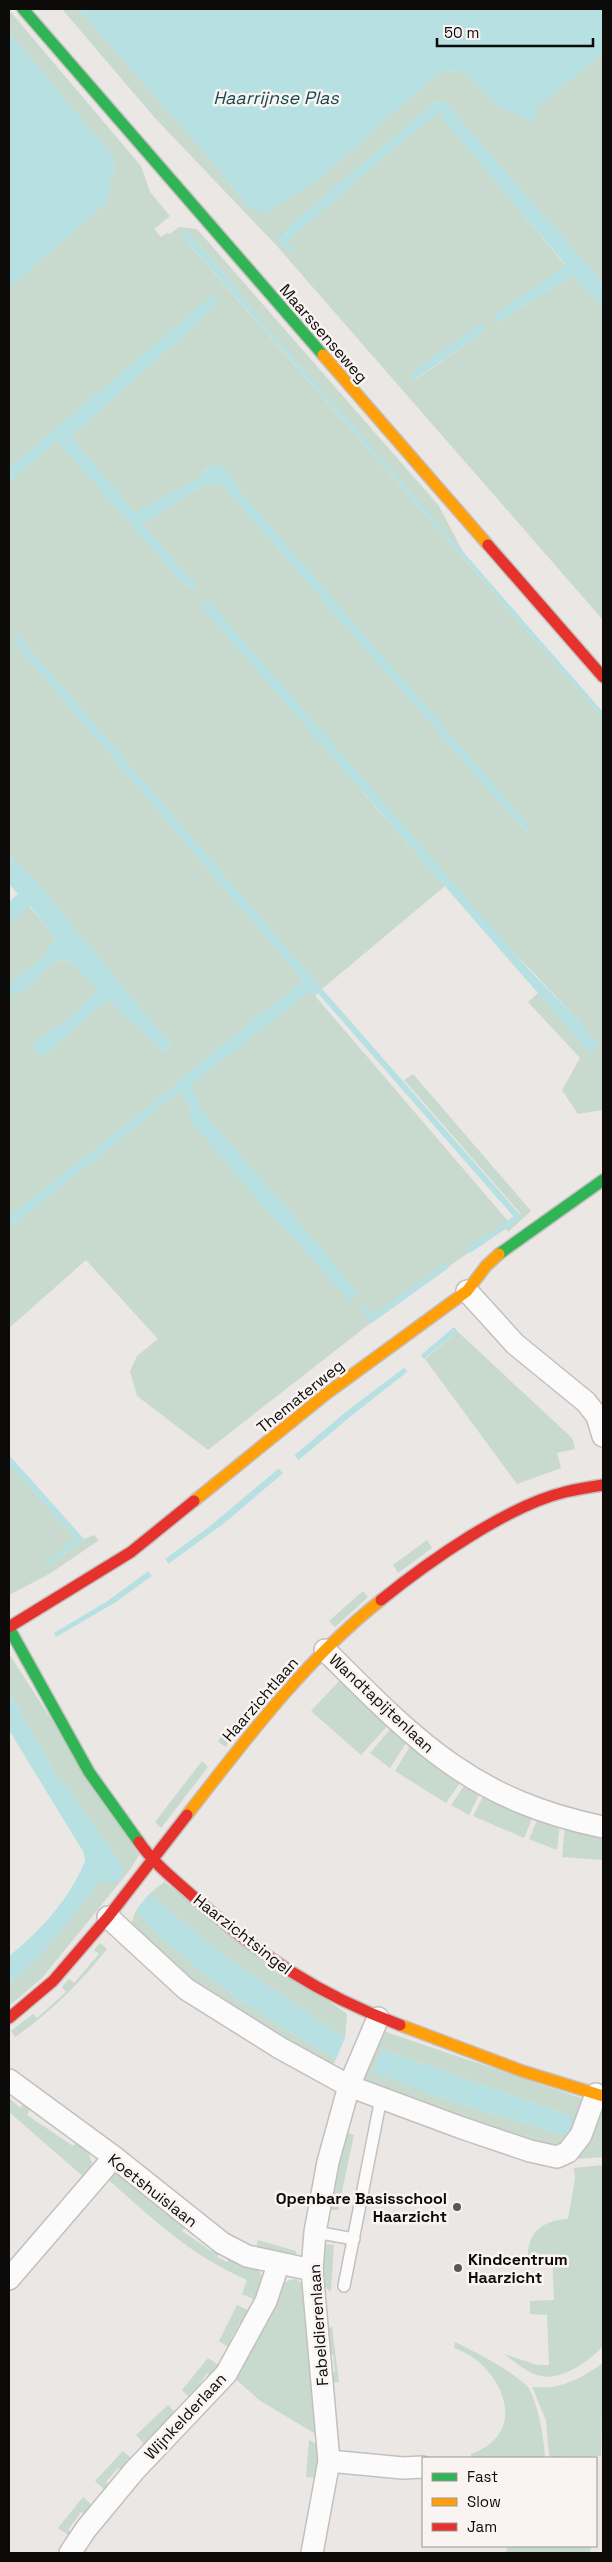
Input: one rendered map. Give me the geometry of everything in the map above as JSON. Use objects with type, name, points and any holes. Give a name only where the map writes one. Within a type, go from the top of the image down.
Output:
[{"type":"street","name":"Maarssenseweg","points":[[23,9],[603,677]]},
{"type":"street","name":"Thematerweg","points":[[9,1628],[131,1552],[326,1394],[467,1291],[486,1266],[507,1247],[603,1180]]},
{"type":"street","points":[[467,1291],[514,1344],[586,1402],[597,1416],[603,1436]]},
{"type":"street","name":"Haarzichtlaan","points":[[9,2018],[53,1981],[108,1917],[151,1859],[263,1718],[325,1650],[410,1577],[510,1513],[564,1492],[603,1485]]},
{"type":"street","name":"Haarzichtsingel","points":[[9,1628],[89,1772],[151,1859],[212,1913],[275,1962],[320,1991],[378,2018],[522,2071],[600,2095],[581,2135],[568,2152],[557,2157],[530,2151],[470,2131],[350,2086],[280,2048],[186,1989],[108,1917]]},
{"type":"street","name":"Wandtapijtenlaan","points":[[325,1650],[392,1717],[455,1769],[486,1788],[522,1804],[562,1819],[603,1827]]},
{"type":"street","name":"Fabeldierenlaan","points":[[312,2553],[330,2461],[312,2270],[315,2232],[328,2162],[350,2086],[378,2018]]},
{"type":"street","name":"Koetshuislaan","points":[[9,2080],[114,2157],[222,2243],[247,2256],[278,2265],[312,2270]]},
{"type":"street","points":[[9,2279],[114,2157]]},
{"type":"street","name":"Wijnkelderlaan","points":[[70,2553],[86,2529],[134,2471],[226,2374],[266,2301],[278,2265]]},
{"type":"street","points":[[330,2461],[403,2468],[422,2467]]},
{"type":"lane","points":[[344,2286],[381,2098]]},
{"type":"lane","points":[[315,2232],[354,2240]]},
{"type":"green space","points":[[62,9],[78,9],[217,167],[248,207],[320,178],[440,72],[463,71],[497,106],[536,107],[603,54],[603,283],[443,100],[434,103],[286,229],[288,233],[284,234],[279,242],[292,253],[293,251],[286,242],[387,154],[441,110],[443,118],[566,266],[494,316],[498,323],[573,275],[603,308],[603,620],[276,245],[155,118]],"holes":[[[482,324],[485,331],[415,380],[411,373]]]},
{"type":"green space","points":[[9,10],[141,166],[150,192],[170,216],[154,229],[161,237],[167,233],[170,234],[179,227],[197,229],[439,506],[463,552],[253,311],[239,291],[188,232],[184,231],[182,236],[603,718],[603,1110],[578,1114],[562,1090],[580,1058],[528,1002],[538,993],[591,1054],[579,1021],[355,784],[445,886],[322,989],[18,635],[12,640],[303,981],[181,1078],[170,1090],[9,1216],[10,993],[22,992],[55,960],[70,962],[98,989],[73,1016],[36,1040],[45,1055],[108,999],[163,1052],[171,1045],[35,880],[9,855],[9,482],[57,440],[185,586],[194,590],[198,587],[142,524],[208,483],[223,486],[526,832],[529,831],[240,491],[222,467],[211,465],[205,469],[200,478],[135,513],[71,437],[218,304],[213,296],[9,468],[9,288],[107,203],[115,159],[9,32]]},
{"type":"green space","points":[[29,906],[56,938],[41,959],[9,984],[9,923]]},
{"type":"green space","points":[[310,990],[508,1221],[520,1213],[404,1080],[413,1074],[531,1211],[508,1232],[505,1227],[391,1307],[208,1450],[137,1396],[130,1371],[137,1356],[158,1339],[86,1260],[9,1328],[9,1228],[180,1091],[192,1112],[271,1216],[294,1238],[322,1249],[199,1107],[191,1083]]},
{"type":"green space","points":[[458,1332],[572,1438],[575,1449],[557,1453],[561,1468],[517,1484],[425,1359]]},
{"type":"green space","points":[[9,1465],[76,1539],[47,1567],[84,1539],[94,1535],[99,1540],[51,1573],[9,1595]]},
{"type":"green space","points":[[427,1540],[432,1548],[398,1573],[393,1565]]},
{"type":"green space","points":[[363,1591],[368,1597],[335,1627],[329,1621]]},
{"type":"green space","points":[[9,1654],[139,1855],[129,1871],[42,1978],[9,2006],[9,1985],[45,1950],[101,1880],[108,1879],[119,1860],[56,1773],[9,1692]]},
{"type":"green space","points":[[343,1677],[390,1723],[361,1755],[311,1711]]},
{"type":"green space","points":[[248,1706],[255,1713],[225,1747],[218,1741]]},
{"type":"green space","points":[[393,1726],[408,1740],[390,1768],[370,1753]]},
{"type":"green space","points":[[412,1743],[462,1780],[446,1803],[395,1771]]},
{"type":"green space","points":[[202,1761],[208,1767],[161,1828],[155,1822]]},
{"type":"green space","points":[[466,1783],[481,1791],[469,1815],[451,1805]]},
{"type":"green space","points":[[485,1793],[534,1814],[524,1838],[473,1816]]},
{"type":"green space","points":[[539,1816],[560,1823],[557,1850],[529,1839]]},
{"type":"green space","points":[[565,1825],[603,1833],[603,1860],[562,1857]]},
{"type":"green space","points":[[164,1882],[347,2014],[345,2038],[227,1958],[149,1894]]},
{"type":"green space","points":[[136,1910],[165,1941],[239,2000],[336,2059],[332,2067],[195,1987],[130,1927]]},
{"type":"green space","points":[[100,1943],[107,1949],[86,1974],[53,2007],[15,2037],[11,2031],[33,2014],[37,2018],[66,1992],[62,1987],[69,1979],[74,1983],[99,1954],[94,1950]]},
{"type":"green space","points":[[380,2030],[581,2098],[587,2109],[557,2150],[359,2083]],"holes":[[[381,2049],[569,2115],[559,2134],[434,2096]]]},
{"type":"green space","points":[[9,2098],[20,2108],[24,2104],[30,2110],[27,2115],[73,2146],[77,2142],[87,2149],[92,2163],[85,2178],[9,2112]]},
{"type":"green space","points":[[603,2104],[603,2157],[564,2160]]},
{"type":"green space","points":[[345,2132],[354,2135],[338,2210],[327,2210]]},
{"type":"green space","points":[[603,2165],[603,2346],[591,2358],[566,2373],[549,2377],[536,2375],[521,2367],[504,2354],[537,2365],[549,2365],[547,2315],[530,2314],[530,2301],[554,2300],[552,2254],[528,2255],[531,2239],[546,2224],[568,2219],[575,2179],[574,2168]]},
{"type":"green space","points":[[110,2172],[117,2172],[159,2208],[163,2204],[185,2226],[182,2231],[211,2251],[214,2247],[221,2250],[217,2257],[227,2262],[231,2256],[248,2263],[259,2271],[262,2282],[258,2301],[242,2294],[247,2280],[207,2259],[171,2234],[104,2176]]},
{"type":"green space","points":[[258,2240],[296,2251],[296,2255],[288,2256],[256,2247]]},
{"type":"green space","points":[[324,2244],[334,2245],[331,2291],[326,2288],[321,2277]]},
{"type":"green space","points":[[294,2279],[299,2281],[304,2287],[319,2436],[259,2400],[232,2376],[281,2283]]},
{"type":"green space","points":[[237,2305],[252,2312],[245,2325],[240,2322],[231,2339],[236,2342],[232,2350],[219,2341]]},
{"type":"green space","points":[[332,2327],[339,2382],[331,2383],[330,2373],[335,2372],[333,2354],[327,2354],[324,2328]]},
{"type":"green space","points":[[455,2342],[500,2366],[525,2384],[533,2397],[536,2407],[545,2455],[542,2457],[471,2457],[471,2454],[487,2446],[498,2435],[504,2423],[503,2396],[487,2370],[468,2354],[454,2348]]},
{"type":"green space","points":[[208,2358],[221,2367],[213,2377],[207,2373],[196,2389],[200,2393],[193,2401],[182,2390]]},
{"type":"green space","points":[[603,2363],[601,2456],[552,2457],[549,2455],[546,2420],[532,2387],[561,2385],[586,2374]]},
{"type":"green space","points":[[168,2405],[178,2416],[147,2447],[136,2435]]},
{"type":"green space","points":[[309,2440],[318,2445],[317,2478],[306,2477]]},
{"type":"green space","points":[[123,2451],[133,2460],[124,2472],[118,2468],[106,2482],[112,2487],[107,2492],[95,2481]]},
{"type":"green space","points":[[83,2497],[93,2506],[87,2516],[81,2512],[68,2530],[74,2534],[71,2537],[58,2528]]},
{"type":"green space","points":[[508,2547],[591,2547],[590,2553],[505,2553]]},
{"type":"water","name":"Haarrijnse Plas","points":[[78,9],[603,9],[603,54],[537,107],[535,123],[497,106],[463,71],[440,72],[320,178],[267,213],[248,207],[217,167]]},
{"type":"water","points":[[9,32],[115,159],[107,203],[9,288]]},
{"type":"water","points":[[443,100],[603,283],[603,308],[573,275],[498,323],[493,316],[566,265],[442,118],[441,111],[387,154],[287,242],[294,251],[292,253],[279,242],[277,238],[281,233],[288,234],[285,229],[434,103]]},
{"type":"water","points":[[183,231],[188,232],[239,291],[253,311],[603,712],[603,718],[182,236]]},
{"type":"water","points":[[213,295],[218,304],[71,437],[135,512],[200,478],[211,465],[222,467],[240,491],[531,828],[529,831],[526,832],[492,794],[223,486],[208,483],[142,524],[198,587],[194,590],[185,586],[57,441],[9,482],[9,468]]},
{"type":"water","points":[[482,323],[485,331],[414,380],[411,373]]},
{"type":"water","points":[[209,601],[530,971],[579,1021],[598,1046],[591,1054],[200,605]]},
{"type":"water","points":[[18,635],[322,989],[315,996],[310,991],[192,1084],[199,1107],[322,1249],[358,1294],[349,1301],[294,1238],[271,1216],[189,1119],[192,1112],[180,1091],[9,1228],[9,1216],[170,1090],[181,1078],[303,981],[12,640]]},
{"type":"water","points":[[9,855],[35,880],[171,1045],[163,1052],[108,999],[45,1055],[34,1053],[36,1040],[73,1016],[98,989],[70,962],[55,960],[22,992],[9,995],[9,984],[41,959],[56,938],[30,906],[9,923],[9,902],[18,894],[9,884]]},
{"type":"water","points":[[454,1327],[458,1332],[351,1416],[223,1524],[116,1602],[56,1637],[54,1633],[106,1602],[209,1527],[347,1411],[421,1355]]},
{"type":"water","points":[[9,1455],[84,1539],[47,1567],[44,1564],[75,1538],[9,1465]]},
{"type":"water","points":[[9,1692],[56,1773],[119,1860],[124,1872],[117,1882],[101,1881],[45,1950],[9,1985],[9,1956],[43,1925],[63,1901],[85,1861],[84,1853],[9,1730]]},
{"type":"water","points":[[149,1894],[227,1958],[345,2038],[336,2059],[239,2000],[165,1941],[136,1910]]},
{"type":"water","points":[[381,2049],[569,2115],[573,2119],[570,2131],[566,2134],[559,2134],[434,2096],[373,2072]]},
{"type":"pier","points":[[419,1353],[426,1362],[410,1375],[403,1366]]},
{"type":"pier","points":[[293,1453],[300,1462],[284,1475],[277,1466]]},
{"type":"pier","points":[[164,1557],[170,1566],[153,1578],[147,1569]]},
{"type":"waterway","points":[[320,991],[518,1217],[469,1250]]},
{"type":"waterway","points":[[364,1308],[372,1319],[446,1266]]},
{"type":"traffic: fast","points":[[23,9],[323,355]]},
{"type":"traffic: fast","points":[[499,1254],[603,1180]]},
{"type":"traffic: fast","points":[[9,1628],[89,1772],[139,1842]]},
{"type":"traffic: slow","points":[[323,355],[488,545]]},
{"type":"traffic: slow","points":[[194,1501],[326,1394],[467,1291],[486,1266],[499,1254]]},
{"type":"traffic: slow","points":[[187,1815],[254,1729],[302,1674],[353,1623],[381,1600]]},
{"type":"traffic: slow","points":[[400,2025],[522,2071],[603,2096]]},
{"type":"traffic: jam","points":[[488,545],[603,677]]},
{"type":"traffic: jam","points":[[381,1600],[421,1569],[469,1537],[518,1509],[565,1492],[603,1485]]},
{"type":"traffic: jam","points":[[9,1627],[131,1552],[194,1501]]},
{"type":"traffic: jam","points":[[9,2018],[53,1981],[108,1917],[187,1815]]},
{"type":"traffic: jam","points":[[139,1842],[158,1865],[219,1919],[291,1972],[342,2000],[400,2025]]},
{"type":"place","name":"Openbare Basisschool Haarzicht","points":[[457,2207]]},
{"type":"place","name":"Kindcentrum Haarzicht","points":[[458,2268]]}]
